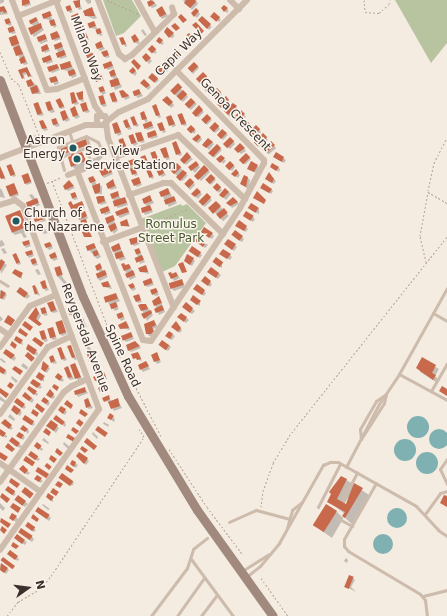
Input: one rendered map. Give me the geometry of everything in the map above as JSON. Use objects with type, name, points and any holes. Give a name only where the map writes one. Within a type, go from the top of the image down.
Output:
[{"type":"main road","name":"Spine Road","points":[[0,80],[83,297],[128,396],[161,455],[273,616]]},
{"type":"street","points":[[12,0],[47,90],[57,89],[85,78]]},
{"type":"street","points":[[18,16],[57,0]]},
{"type":"street","name":"Milano Way","points":[[57,0],[99,116]]},
{"type":"street","points":[[98,0],[119,54],[123,58],[128,58],[174,14],[172,7]]},
{"type":"street","points":[[137,0],[155,32]]},
{"type":"street","points":[[230,0],[239,9]]},
{"type":"street","name":"Capri Way","points":[[86,125],[102,124],[119,112],[148,99],[247,0]]},
{"type":"street","name":"Genoa Crescent","points":[[77,171],[103,242],[143,340],[147,342],[153,340],[223,234],[245,199],[264,164],[264,160],[176,70]]},
{"type":"street","name":"Capri Way","points":[[0,158],[25,147],[86,125],[99,116],[119,112]]},
{"type":"street","points":[[99,116],[141,228],[174,308]]},
{"type":"street","points":[[99,116],[102,124]]},
{"type":"street","points":[[115,157],[178,135],[245,199]]},
{"type":"street","points":[[66,172],[84,169]]},
{"type":"street","points":[[129,195],[168,182],[223,234]]},
{"type":"street","name":"Reygersdal Avenue","points":[[0,205],[16,200],[23,206],[98,406],[98,413],[0,550]]},
{"type":"street","points":[[103,242],[141,228]]},
{"type":"street","points":[[0,347],[30,306],[56,295]]},
{"type":"street","points":[[0,329],[9,335]]},
{"type":"street","points":[[0,414],[48,347],[72,336]]},
{"type":"street","points":[[0,482],[68,388],[88,380]]},
{"type":"street","points":[[0,463],[41,492]]},
{"type":"lane","points":[[69,131],[72,141]]},
{"type":"lane","points":[[75,152],[86,148],[89,145],[86,136]]},
{"type":"lane","points":[[66,172],[59,158],[58,147],[86,136],[98,142],[102,153],[100,157]]},
{"type":"lane","points":[[98,142],[107,136]]},
{"type":"lane","points":[[86,148],[90,160],[95,159]]},
{"type":"lane","points":[[59,158],[70,153]]},
{"type":"lane","points":[[0,281],[8,286]]},
{"type":"lane","points":[[346,467],[447,288]]},
{"type":"lane","points":[[433,313],[447,321]]},
{"type":"lane","points":[[431,391],[447,363]]},
{"type":"lane","points":[[399,374],[447,400]]},
{"type":"lane","points":[[447,459],[440,469],[447,484]]},
{"type":"lane","points":[[244,575],[271,553],[287,529],[323,465],[332,461],[358,473],[416,506],[447,536]]},
{"type":"lane","points":[[318,507],[340,464]]},
{"type":"lane","points":[[343,499],[358,473]]},
{"type":"lane","points":[[376,483],[344,541],[346,550],[423,596],[447,590]]},
{"type":"lane","points":[[425,514],[440,493],[447,491]]},
{"type":"lane","points":[[287,529],[292,510],[302,502]]},
{"type":"lane","points":[[229,522],[250,512],[260,511],[289,519]]},
{"type":"lane","points":[[339,519],[352,526]]},
{"type":"lane","points":[[152,616],[191,559],[193,549],[207,538]]},
{"type":"lane","points":[[244,575],[271,553]]},
{"type":"lane","points":[[191,559],[233,616]]},
{"type":"lane","points":[[176,616],[204,578]]},
{"type":"lane","points":[[201,616],[217,595]]},
{"type":"lane","points":[[423,596],[427,616]]},
{"type":"lane","points":[[226,616],[229,611]]},
{"type":"path","points":[[107,0],[138,15],[144,12]]},
{"type":"path","points":[[364,0],[365,12],[379,13],[389,4],[390,0]]},
{"type":"path","points":[[0,52],[11,78],[19,85],[39,135]]},
{"type":"path","points":[[29,136],[41,135]]},
{"type":"path","points":[[426,262],[420,236],[434,163],[447,138]]},
{"type":"path","points":[[47,183],[66,172]]},
{"type":"path","points":[[52,181],[116,349],[162,437]]},
{"type":"path","points":[[428,192],[447,203]]},
{"type":"path","points":[[141,228],[188,209],[192,204]]},
{"type":"path","points":[[260,511],[263,491],[273,464],[289,436],[447,237]]},
{"type":"path","points":[[7,616],[18,602],[41,588],[91,519],[144,437],[137,426]]},
{"type":"path","points":[[166,444],[207,507],[243,555]]},
{"type":"path","points":[[261,578],[288,616]]},
{"type":"green space","points":[[103,0],[132,0],[141,16],[124,33],[116,36]]},
{"type":"green space","points":[[395,0],[447,0],[447,43],[431,63]]},
{"type":"green space","name":"Romulus Street Park","points":[[181,204],[182,206],[187,204],[206,223],[175,266],[162,272],[141,219]]},
{"type":"water","points":[[418,416],[426,419],[429,427],[426,435],[418,438],[410,435],[407,427],[410,419]]},
{"type":"water","points":[[439,429],[446,432],[449,439],[446,446],[439,449],[432,446],[429,439],[432,432]]},
{"type":"water","points":[[405,439],[413,442],[416,450],[413,458],[405,461],[397,458],[394,450],[397,442]]},
{"type":"water","points":[[427,452],[435,455],[438,463],[435,471],[427,474],[419,471],[416,463],[419,455]]},
{"type":"water","points":[[393,508],[401,508],[407,514],[407,522],[401,528],[393,528],[387,522],[387,514]]},
{"type":"water","points":[[379,534],[387,534],[393,540],[393,548],[387,554],[379,554],[373,548],[373,540]]},
{"type":"building","points":[[22,0],[29,0],[30,3],[22,6]]},
{"type":"building","points":[[80,0],[80,7],[76,8],[73,1]]},
{"type":"building","points":[[151,0],[155,3],[149,7],[147,2]]},
{"type":"building","points":[[186,0],[195,0],[196,2],[190,8],[184,3]]},
{"type":"building","points":[[70,5],[72,10],[67,12],[65,7]]},
{"type":"building","points":[[224,5],[228,8],[224,12],[221,8]]},
{"type":"building","points":[[4,6],[7,12],[0,12],[0,7]]},
{"type":"building","points":[[162,6],[166,14],[160,17],[156,10]]},
{"type":"building","points":[[92,7],[95,16],[85,16],[83,11]]},
{"type":"building","points":[[196,8],[199,11],[194,17],[191,13]]},
{"type":"building","points":[[50,11],[52,16],[44,19],[42,14]]},
{"type":"building","points":[[214,12],[220,17],[216,22],[210,17]]},
{"type":"building","points":[[78,13],[79,18],[73,22],[71,16]]},
{"type":"building","points":[[181,14],[187,20],[183,23],[178,17]]},
{"type":"building","points":[[202,16],[211,24],[207,29],[198,20]]},
{"type":"building","points":[[36,17],[38,21],[31,24],[29,21]]},
{"type":"building","points":[[9,18],[11,23],[6,25],[4,20]]},
{"type":"building","points":[[54,19],[56,25],[51,26],[49,21]]},
{"type":"building","points":[[94,21],[96,26],[89,28],[88,24]]},
{"type":"building","points":[[196,22],[204,31],[201,34],[192,25]]},
{"type":"building","points":[[41,23],[42,28],[31,35],[28,28]]},
{"type":"building","points":[[175,23],[180,28],[176,31],[171,26]]},
{"type":"building","points":[[13,26],[15,31],[9,33],[7,28]]},
{"type":"building","points":[[81,26],[83,31],[77,33],[76,28]]},
{"type":"building","points":[[167,27],[174,33],[169,38],[164,32]]},
{"type":"building","points":[[100,28],[102,33],[97,35],[95,30]]},
{"type":"building","points":[[57,31],[60,37],[52,40],[50,34]]},
{"type":"building","points":[[86,33],[88,38],[81,41],[79,35]]},
{"type":"building","points":[[189,33],[196,41],[193,44],[186,36]]},
{"type":"building","points":[[45,34],[47,39],[39,42],[37,37]]},
{"type":"building","points":[[135,34],[139,40],[134,43],[131,37]]},
{"type":"building","points":[[16,35],[19,43],[12,46],[9,38]]},
{"type":"building","points":[[123,37],[126,44],[122,45],[119,38]]},
{"type":"building","points":[[159,37],[163,40],[160,44],[156,41]]},
{"type":"building","points":[[101,41],[103,47],[97,49],[95,44]]},
{"type":"building","points":[[61,42],[63,47],[55,50],[54,45]]},
{"type":"building","points":[[184,42],[190,48],[187,50],[181,45]]},
{"type":"building","points":[[47,44],[49,49],[42,52],[41,47]]},
{"type":"building","points":[[19,45],[23,54],[16,56],[13,48]]},
{"type":"building","points":[[152,45],[156,49],[152,53],[148,49]]},
{"type":"building","points":[[88,46],[90,51],[85,53],[83,48]]},
{"type":"building","points":[[64,50],[66,55],[58,58],[56,53]]},
{"type":"building","points":[[107,50],[109,55],[104,57],[101,52]]},
{"type":"building","points":[[178,50],[181,53],[177,57],[174,54]]},
{"type":"building","points":[[93,53],[94,57],[89,62],[86,55]]},
{"type":"building","points":[[146,53],[151,58],[146,62],[142,57]]},
{"type":"building","points":[[50,55],[52,60],[44,63],[42,58]]},
{"type":"building","points":[[24,56],[26,62],[21,64],[19,59]]},
{"type":"building","points":[[168,57],[173,61],[169,65],[165,60]]},
{"type":"building","points":[[134,59],[141,66],[138,70],[131,62]]},
{"type":"building","points":[[70,61],[72,67],[61,70],[60,64]]},
{"type":"building","points":[[111,61],[113,66],[105,69],[103,64]]},
{"type":"building","points":[[194,62],[198,66],[192,73],[188,68]]},
{"type":"building","points":[[162,63],[167,68],[160,75],[155,70]]},
{"type":"building","points":[[57,64],[59,68],[49,72],[47,67]]},
{"type":"building","points":[[96,66],[98,71],[92,73],[90,68]]},
{"type":"building","points":[[27,67],[31,76],[28,77],[26,72],[22,73],[24,78],[22,79],[18,70]]},
{"type":"building","points":[[133,67],[136,71],[132,74],[129,71]]},
{"type":"building","points":[[74,69],[76,74],[69,76],[68,72]]},
{"type":"building","points":[[114,69],[116,75],[111,77],[109,72]]},
{"type":"building","points":[[203,72],[207,76],[200,83],[196,79]]},
{"type":"building","points":[[100,73],[103,79],[96,82],[94,75]]},
{"type":"building","points":[[152,73],[158,78],[154,83],[148,78]]},
{"type":"building","points":[[56,76],[58,81],[51,83],[49,78]]},
{"type":"building","points":[[118,78],[120,85],[111,87],[109,80]]},
{"type":"building","points":[[31,79],[34,85],[28,87],[26,81]]},
{"type":"building","points":[[144,79],[150,85],[146,88],[140,83]]},
{"type":"building","points":[[207,82],[211,85],[207,92],[202,87]]},
{"type":"building","points":[[178,83],[182,87],[174,95],[170,91]]},
{"type":"building","points":[[37,85],[39,92],[32,94],[30,88]]},
{"type":"building","points":[[103,86],[105,91],[100,93],[98,88]]},
{"type":"building","points":[[217,88],[221,92],[216,98],[211,94]]},
{"type":"building","points":[[139,89],[141,94],[134,96],[133,92]]},
{"type":"building","points":[[123,90],[129,96],[122,98],[119,91]]},
{"type":"building","points":[[183,90],[187,94],[181,101],[177,96]]},
{"type":"building","points":[[83,91],[83,99],[79,100],[76,93]]},
{"type":"building","points":[[74,92],[77,102],[72,104],[70,93]]},
{"type":"building","points":[[114,92],[117,100],[113,102],[109,94]]},
{"type":"building","points":[[103,95],[106,104],[101,105],[98,97]]},
{"type":"building","points":[[167,96],[173,102],[169,106],[162,100]]},
{"type":"building","points":[[226,96],[229,100],[221,108],[217,104]]},
{"type":"building","points":[[60,98],[64,106],[60,108],[56,100]]},
{"type":"building","points":[[191,98],[195,102],[189,109],[185,104]]},
{"type":"building","points":[[50,101],[53,110],[48,111],[45,103]]},
{"type":"building","points":[[38,102],[42,113],[37,115],[33,104]]},
{"type":"building","points":[[86,102],[88,110],[83,112],[80,104]]},
{"type":"building","points":[[233,103],[237,106],[228,115],[224,111]]},
{"type":"building","points":[[156,104],[160,115],[156,116],[152,106]]},
{"type":"building","points":[[199,105],[203,110],[196,117],[192,113]]},
{"type":"building","points":[[75,106],[78,115],[73,117],[70,109]]},
{"type":"building","points":[[65,110],[68,118],[63,121],[60,112]]},
{"type":"building","points":[[241,110],[245,114],[237,121],[234,117]]},
{"type":"building","points":[[144,111],[147,119],[142,120],[140,113]]},
{"type":"building","points":[[182,113],[186,123],[181,125],[177,115]]},
{"type":"building","points":[[207,114],[211,118],[206,124],[201,120]]},
{"type":"building","points":[[171,115],[175,124],[169,126],[166,117]]},
{"type":"building","points":[[134,116],[137,124],[133,126],[130,117]]},
{"type":"building","points":[[56,118],[58,124],[53,125],[51,120]]},
{"type":"building","points":[[127,119],[130,127],[126,128],[123,121]]},
{"type":"building","points":[[43,120],[47,128],[42,129],[39,121]]},
{"type":"building","points":[[246,120],[250,124],[245,128],[241,124]]},
{"type":"building","points":[[151,121],[153,126],[145,129],[143,124]]},
{"type":"building","points":[[117,122],[121,132],[115,134],[112,124]]},
{"type":"building","points":[[162,122],[165,130],[160,131],[157,124]]},
{"type":"building","points":[[215,122],[219,126],[214,132],[209,128]]},
{"type":"building","points":[[191,125],[195,129],[191,133],[187,129]]},
{"type":"building","points":[[256,125],[260,129],[252,137],[248,133]]},
{"type":"building","points":[[222,129],[227,133],[221,139],[217,135]]},
{"type":"building","points":[[155,130],[157,135],[148,138],[147,133]]},
{"type":"building","points":[[141,132],[144,140],[138,142],[135,133]]},
{"type":"building","points":[[263,133],[267,137],[258,146],[254,142]]},
{"type":"building","points":[[133,134],[136,142],[132,144],[128,136]]},
{"type":"building","points":[[198,134],[201,137],[196,142],[192,139]]},
{"type":"building","points":[[230,137],[234,141],[227,148],[223,144]]},
{"type":"building","points":[[123,138],[126,146],[122,148],[118,140]]},
{"type":"building","points":[[208,138],[213,142],[206,148],[202,145]]},
{"type":"building","points":[[86,139],[88,145],[74,150],[76,154],[82,152],[86,161],[71,167],[68,157],[71,156],[70,152],[62,154],[60,149]]},
{"type":"building","points":[[176,141],[181,153],[176,155],[172,143]]},
{"type":"building","points":[[271,141],[275,145],[267,153],[262,149]]},
{"type":"building","points":[[240,143],[245,148],[238,153],[234,149]]},
{"type":"building","points":[[217,144],[221,148],[213,157],[208,153]]},
{"type":"building","points":[[166,147],[169,157],[164,158],[160,149]]},
{"type":"building","points":[[155,151],[158,159],[154,161],[150,153]]},
{"type":"building","points":[[187,152],[191,157],[184,164],[180,160]]},
{"type":"building","points":[[276,152],[284,157],[282,162],[273,157]]},
{"type":"building","points":[[246,153],[250,157],[243,164],[239,160]]},
{"type":"building","points":[[145,155],[148,162],[144,164],[140,157]]},
{"type":"building","points":[[221,155],[225,158],[220,163],[216,159]]},
{"type":"building","points":[[134,159],[135,164],[126,167],[124,162]]},
{"type":"building","points":[[196,161],[199,165],[191,171],[188,167]]},
{"type":"building","points":[[230,161],[234,165],[229,170],[225,166]]},
{"type":"building","points":[[251,161],[258,165],[254,172],[247,169]]},
{"type":"building","points":[[177,163],[181,167],[174,174],[170,170]]},
{"type":"building","points":[[272,163],[279,167],[276,171],[270,167]]},
{"type":"building","points":[[11,164],[15,174],[10,176],[6,166]]},
{"type":"building","points":[[161,164],[164,173],[159,176],[155,167]]},
{"type":"building","points":[[204,165],[209,170],[198,180],[194,176]]},
{"type":"building","points":[[0,166],[5,178],[1,179],[0,177]]},
{"type":"building","points":[[110,167],[112,172],[102,176],[99,170]]},
{"type":"building","points":[[134,167],[137,173],[132,175],[130,169]]},
{"type":"building","points":[[150,169],[153,176],[149,178],[146,171]]},
{"type":"building","points":[[236,169],[239,173],[235,177],[231,174]]},
{"type":"building","points":[[183,170],[187,173],[180,181],[176,177]]},
{"type":"building","points":[[269,172],[274,179],[272,183],[265,179]]},
{"type":"building","points":[[28,173],[31,181],[25,184],[21,176]]},
{"type":"building","points":[[211,174],[215,178],[210,184],[205,180]]},
{"type":"building","points":[[244,175],[248,177],[246,187],[240,184]]},
{"type":"building","points":[[93,176],[96,181],[90,183],[88,178]]},
{"type":"building","points":[[139,177],[141,183],[134,186],[131,180]]},
{"type":"building","points":[[190,178],[194,182],[189,188],[184,184]]},
{"type":"building","points":[[113,179],[115,186],[108,189],[106,184]]},
{"type":"building","points":[[69,180],[74,186],[65,190],[63,186]]},
{"type":"building","points":[[14,183],[18,193],[10,197],[6,186]]},
{"type":"building","points":[[100,183],[100,192],[95,194],[92,186]]},
{"type":"building","points":[[217,183],[221,187],[217,191],[213,187]]},
{"type":"building","points":[[263,183],[272,189],[269,193],[260,188]]},
{"type":"building","points":[[168,188],[170,194],[161,197],[159,192]]},
{"type":"building","points":[[197,188],[201,192],[195,197],[191,194]]},
{"type":"building","points":[[225,188],[229,192],[223,198],[219,195]]},
{"type":"building","points":[[118,191],[119,196],[112,199],[110,194]]},
{"type":"building","points":[[257,191],[266,200],[264,204],[253,198]]},
{"type":"building","points":[[75,192],[77,197],[72,199],[70,194]]},
{"type":"building","points":[[207,193],[211,197],[203,206],[199,201]]},
{"type":"building","points":[[150,195],[152,201],[144,204],[142,199]]},
{"type":"building","points":[[104,196],[105,201],[98,204],[96,197]]},
{"type":"building","points":[[174,196],[176,201],[166,205],[164,200]]},
{"type":"building","points":[[125,197],[127,203],[114,207],[113,201]]},
{"type":"building","points":[[233,197],[238,202],[230,206],[226,203]]},
{"type":"building","points":[[37,198],[39,203],[28,207],[26,202]]},
{"type":"building","points":[[71,201],[73,205],[82,201],[84,206],[72,211],[68,203]]},
{"type":"building","points":[[216,201],[221,206],[213,214],[208,208]]},
{"type":"building","points":[[251,203],[259,208],[255,213],[248,208]]},
{"type":"building","points":[[150,205],[152,210],[142,213],[141,208]]},
{"type":"building","points":[[108,206],[110,211],[102,214],[100,209]]},
{"type":"building","points":[[127,207],[129,212],[117,216],[115,212]]},
{"type":"building","points":[[224,208],[228,213],[220,219],[216,214]]},
{"type":"building","name":"Church of the Nazarene","points":[[20,210],[27,227],[12,233],[5,216]]},
{"type":"building","points":[[85,211],[87,216],[79,220],[77,214]]},
{"type":"building","points":[[246,211],[254,216],[250,221],[243,216]]},
{"type":"building","points":[[43,213],[45,219],[35,222],[33,217]]},
{"type":"building","points":[[113,215],[115,220],[107,224],[105,218]]},
{"type":"building","points":[[86,219],[88,225],[82,227],[80,221]]},
{"type":"building","points":[[127,219],[129,226],[121,226],[120,222]]},
{"type":"building","points":[[239,220],[247,226],[244,231],[235,226]]},
{"type":"building","points":[[115,223],[117,228],[111,232],[108,226]]},
{"type":"building","points":[[204,227],[213,233],[209,238],[201,232]]},
{"type":"building","points":[[89,230],[92,237],[84,237],[82,232]]},
{"type":"building","points":[[235,230],[243,236],[239,241],[231,235]]},
{"type":"building","points":[[137,237],[139,242],[131,245],[129,239]]},
{"type":"building","points":[[198,237],[206,242],[203,247],[195,241]]},
{"type":"building","points":[[228,239],[236,244],[232,250],[224,244]]},
{"type":"building","points":[[29,240],[30,244],[24,246],[22,242]]},
{"type":"building","points":[[50,242],[52,246],[46,248],[44,244]]},
{"type":"building","points":[[94,243],[96,248],[88,251],[86,246]]},
{"type":"building","points":[[119,243],[121,249],[113,252],[111,247]]},
{"type":"building","points":[[192,246],[201,252],[198,257],[189,251]]},
{"type":"building","points":[[139,248],[141,253],[136,255],[134,250]]},
{"type":"building","points":[[223,249],[231,254],[227,259],[219,254]]},
{"type":"building","points":[[32,250],[33,254],[27,256],[25,252]]},
{"type":"building","points":[[97,250],[99,255],[94,257],[92,252]]},
{"type":"building","points":[[122,251],[124,257],[116,259],[114,253]]},
{"type":"building","points":[[55,252],[57,257],[51,259],[49,255]]},
{"type":"building","points":[[16,253],[20,262],[16,264],[12,255]]},
{"type":"building","points":[[187,254],[194,258],[190,265],[184,261]]},
{"type":"building","points":[[142,255],[144,260],[136,263],[135,258]]},
{"type":"building","points":[[216,257],[223,262],[220,267],[212,262]]},
{"type":"building","points":[[35,258],[37,263],[32,265],[30,260]]},
{"type":"building","points":[[1,259],[5,262],[0,271],[0,261]]},
{"type":"building","points":[[183,262],[187,272],[182,273],[178,264]]},
{"type":"building","points":[[100,263],[102,268],[97,271],[95,266]]},
{"type":"building","points":[[124,263],[125,265],[129,264],[131,268],[124,271],[121,264]]},
{"type":"building","points":[[146,265],[148,272],[140,272],[138,268]]},
{"type":"building","points":[[60,266],[63,275],[57,276],[54,268]]},
{"type":"building","points":[[211,267],[219,273],[216,278],[207,272]]},
{"type":"building","points":[[15,269],[23,273],[20,278],[12,273]]},
{"type":"building","points":[[105,270],[107,275],[98,278],[96,274]]},
{"type":"building","points":[[133,270],[135,275],[127,278],[125,274]]},
{"type":"building","points":[[171,272],[172,274],[176,272],[178,276],[171,279],[168,273]]},
{"type":"building","points":[[205,276],[211,281],[208,286],[201,281]]},
{"type":"building","points":[[151,278],[153,283],[145,286],[143,281]]},
{"type":"building","points":[[182,279],[184,285],[171,289],[169,283]]},
{"type":"building","points":[[45,280],[47,288],[43,289],[40,282]]},
{"type":"building","points":[[108,281],[110,287],[103,287],[101,283]]},
{"type":"building","points":[[133,283],[135,287],[131,289],[128,285]]},
{"type":"building","points":[[197,284],[205,290],[202,295],[193,289]]},
{"type":"building","points":[[35,285],[38,294],[35,294],[32,286]]},
{"type":"building","points":[[20,287],[28,293],[24,298],[16,292]]},
{"type":"building","points":[[156,288],[158,292],[152,295],[150,290]]},
{"type":"building","points":[[1,290],[6,293],[2,299],[0,298]]},
{"type":"building","points":[[116,293],[118,299],[105,303],[104,297]]},
{"type":"building","points":[[139,294],[141,300],[136,302],[133,296]]},
{"type":"building","points":[[193,295],[201,301],[197,305],[190,300]]},
{"type":"building","points":[[159,296],[162,303],[154,306],[152,301]]},
{"type":"building","points":[[53,301],[56,310],[51,312],[47,303]]},
{"type":"building","points":[[116,302],[118,307],[111,309],[110,305]]},
{"type":"building","points":[[186,302],[193,308],[190,313],[182,307]]},
{"type":"building","points":[[146,304],[148,309],[141,311],[138,305]]},
{"type":"building","points":[[162,305],[164,310],[156,313],[154,309]]},
{"type":"building","points":[[36,307],[39,313],[36,319],[42,324],[39,326],[28,318]]},
{"type":"building","points":[[45,307],[47,313],[42,314],[40,309]]},
{"type":"building","points":[[76,309],[77,313],[69,315],[68,311]]},
{"type":"building","points":[[151,310],[152,313],[144,319],[141,314]]},
{"type":"building","points":[[122,312],[124,317],[118,319],[116,314]]},
{"type":"building","points":[[181,313],[187,317],[184,322],[177,317]]},
{"type":"building","points":[[8,315],[15,320],[11,326],[4,322]]},
{"type":"building","points":[[83,318],[85,325],[78,327],[77,323]]},
{"type":"building","points":[[62,320],[66,332],[59,335],[55,322]]},
{"type":"building","points":[[154,320],[156,325],[152,327],[154,331],[151,334],[146,334],[144,324]]},
{"type":"building","points":[[25,321],[33,327],[30,331],[22,325]]},
{"type":"building","points":[[126,321],[129,328],[120,329],[118,325]]},
{"type":"building","points":[[176,321],[181,328],[178,332],[171,327]]},
{"type":"building","points":[[53,327],[56,337],[50,338],[47,329]]},
{"type":"building","points":[[20,328],[28,334],[26,337],[18,332]]},
{"type":"building","points":[[44,330],[47,339],[42,340],[39,332]]},
{"type":"building","points":[[169,331],[173,334],[170,339],[165,336]]},
{"type":"building","points":[[131,332],[133,337],[123,341],[121,336]]},
{"type":"building","points":[[16,336],[23,340],[20,344],[14,340]]},
{"type":"building","points":[[35,337],[44,343],[41,347],[32,340]]},
{"type":"building","points":[[162,340],[169,345],[166,350],[158,345]]},
{"type":"building","points":[[12,341],[17,345],[15,349],[10,345]]},
{"type":"building","points":[[135,341],[140,346],[128,351],[126,345]]},
{"type":"building","points":[[28,344],[37,350],[34,355],[26,349]]},
{"type":"building","points":[[71,345],[75,357],[72,358],[67,346]]},
{"type":"building","points":[[61,347],[65,358],[61,360],[57,348]]},
{"type":"building","points":[[6,349],[15,355],[11,359],[3,353]]},
{"type":"building","points":[[28,352],[35,358],[32,362],[25,356]]},
{"type":"building","points":[[138,352],[141,359],[133,359],[131,354]]},
{"type":"building","points":[[157,352],[160,360],[154,362],[151,355]]},
{"type":"building","points":[[91,353],[94,360],[89,362],[87,354]]},
{"type":"building","points":[[53,355],[55,361],[51,363],[49,357]]},
{"type":"building","points":[[422,357],[436,365],[432,373],[436,375],[433,380],[416,368]]},
{"type":"building","points":[[43,361],[49,366],[45,372],[41,369]]},
{"type":"building","points":[[146,361],[149,366],[140,370],[138,365]]},
{"type":"building","points":[[75,363],[81,377],[75,379],[70,365]]},
{"type":"building","points":[[0,366],[6,370],[3,374],[0,372]]},
{"type":"building","points":[[15,366],[23,371],[20,375],[12,369]]},
{"type":"building","points":[[68,366],[72,377],[68,378],[64,368]]},
{"type":"building","points":[[39,372],[45,376],[41,381],[36,377]]},
{"type":"building","points":[[104,372],[106,377],[95,381],[93,377]]},
{"type":"building","points":[[58,373],[63,377],[60,381],[55,377]]},
{"type":"building","points":[[33,379],[41,384],[37,388],[30,383]]},
{"type":"building","points":[[10,382],[14,385],[11,389],[7,386]]},
{"type":"building","points":[[54,384],[59,387],[57,391],[52,387]]},
{"type":"building","points":[[104,385],[106,390],[100,392],[98,388]]},
{"type":"building","points":[[29,386],[37,391],[34,395],[27,389]]},
{"type":"building","points":[[442,386],[447,389],[447,396],[439,391]]},
{"type":"building","points":[[85,387],[86,392],[75,395],[74,391]]},
{"type":"building","points":[[0,388],[9,394],[6,398],[0,393]]},
{"type":"building","points":[[50,389],[54,394],[51,398],[46,395]]},
{"type":"building","points":[[25,392],[32,398],[29,401],[22,396]]},
{"type":"building","points":[[109,395],[110,399],[104,402],[102,398]]},
{"type":"building","points":[[44,397],[49,401],[46,404],[41,401]]},
{"type":"building","points":[[17,398],[25,404],[22,408],[14,402]]},
{"type":"building","points":[[88,398],[91,406],[86,408],[84,400]]},
{"type":"building","points":[[118,398],[120,406],[111,409],[108,402]]},
{"type":"building","points":[[67,400],[73,405],[71,409],[64,404]]},
{"type":"building","points":[[37,403],[45,409],[42,413],[35,407]]},
{"type":"building","points":[[14,405],[21,410],[17,415],[11,410]]},
{"type":"building","points":[[61,406],[66,409],[63,414],[58,410]]},
{"type":"building","points":[[33,409],[39,413],[37,417],[31,413]]},
{"type":"building","points":[[81,409],[88,414],[85,417],[79,413]]},
{"type":"building","points":[[110,413],[114,416],[111,420],[107,418]]},
{"type":"building","points":[[25,415],[34,421],[31,425],[22,419]]},
{"type":"building","points":[[56,415],[65,422],[62,425],[53,419]]},
{"type":"building","points":[[5,419],[12,425],[9,429],[1,423]]},
{"type":"building","points":[[79,419],[84,423],[81,427],[76,423]]},
{"type":"building","points":[[51,420],[58,425],[54,431],[46,426]]},
{"type":"building","points":[[23,425],[28,429],[25,432],[20,429]]},
{"type":"building","points":[[98,426],[108,433],[105,437],[95,430]]},
{"type":"building","points":[[73,427],[79,431],[76,434],[71,430]]},
{"type":"building","points":[[46,428],[51,432],[49,436],[43,432]]},
{"type":"building","points":[[0,429],[6,433],[3,437],[0,435]]},
{"type":"building","points":[[19,432],[24,435],[21,439],[16,436]]},
{"type":"building","points":[[68,434],[75,438],[73,441],[66,437]]},
{"type":"building","points":[[12,437],[20,443],[17,447],[9,441]]},
{"type":"building","points":[[87,438],[97,446],[94,450],[84,442]]},
{"type":"building","points":[[37,442],[42,446],[39,450],[34,446]]},
{"type":"building","points":[[8,443],[15,449],[12,452],[5,447]]},
{"type":"building","points":[[82,446],[88,450],[85,453],[80,449]]},
{"type":"building","points":[[57,448],[63,453],[60,456],[55,452]]},
{"type":"building","points":[[31,451],[38,456],[35,460],[28,455]]},
{"type":"building","points":[[0,452],[8,457],[5,461],[0,458]]},
{"type":"building","points":[[79,452],[88,458],[84,464],[76,456]]},
{"type":"building","points":[[51,455],[57,459],[54,463],[49,459]]},
{"type":"building","points":[[26,456],[35,462],[32,466],[23,460]]},
{"type":"building","points":[[72,460],[76,462],[74,467],[70,464]]},
{"type":"building","points":[[47,463],[52,467],[49,470],[44,466]]},
{"type":"building","points":[[23,465],[28,470],[25,474],[19,469]]},
{"type":"building","points":[[67,465],[74,470],[71,473],[65,469]]},
{"type":"building","points":[[38,467],[49,474],[46,478],[35,471]]},
{"type":"building","points":[[62,473],[73,481],[70,486],[58,478]]},
{"type":"building","points":[[37,475],[42,478],[39,482],[34,479]]},
{"type":"building","points":[[341,476],[347,479],[337,499],[346,504],[354,483],[363,488],[345,518],[342,516],[345,512],[327,502],[331,494],[329,492]]},
{"type":"building","points":[[11,478],[20,484],[17,488],[9,482]]},
{"type":"building","points":[[58,481],[63,484],[60,488],[55,485]]},
{"type":"building","points":[[8,486],[15,491],[12,495],[5,490]]},
{"type":"building","points":[[25,487],[34,494],[30,499],[21,492]]},
{"type":"building","points":[[53,488],[59,492],[56,496],[50,492]]},
{"type":"building","points":[[2,493],[10,499],[7,503],[0,497]]},
{"type":"building","points":[[48,493],[54,497],[51,501],[46,497]]},
{"type":"building","points":[[18,495],[26,501],[22,506],[14,500]]},
{"type":"building","points":[[444,495],[447,496],[447,507],[440,503]]},
{"type":"building","points":[[13,503],[21,508],[18,513],[10,507]]},
{"type":"building","points":[[326,504],[337,511],[324,532],[313,525]]},
{"type":"building","points":[[38,507],[50,515],[47,519],[35,511]]},
{"type":"building","points":[[12,513],[17,516],[13,521],[9,518]]},
{"type":"building","points":[[33,514],[39,519],[37,522],[31,518]]},
{"type":"building","points":[[1,518],[11,524],[8,528],[0,522]]},
{"type":"building","points":[[28,522],[35,527],[32,531],[25,526]]},
{"type":"building","points":[[2,526],[7,530],[4,534],[0,530]]},
{"type":"building","points":[[21,528],[33,536],[30,540],[18,532]]},
{"type":"building","points":[[17,534],[25,540],[22,544],[14,538]]},
{"type":"building","points":[[13,542],[19,546],[16,549],[11,546]]},
{"type":"building","points":[[10,550],[18,556],[15,560],[7,554]]},
{"type":"building","points":[[3,557],[15,566],[13,569],[1,560]]},
{"type":"building","points":[[1,563],[8,568],[4,573],[0,570]]},
{"type":"building","points":[[349,575],[354,577],[349,589],[344,587]]},
{"type":"place","name":"Astron Energy","points":[[73,148]]},
{"type":"place","name":"Sea View Service Station","points":[[77,159]]},
{"type":"place","name":"Church of the Nazarene","points":[[16,221]]}]
